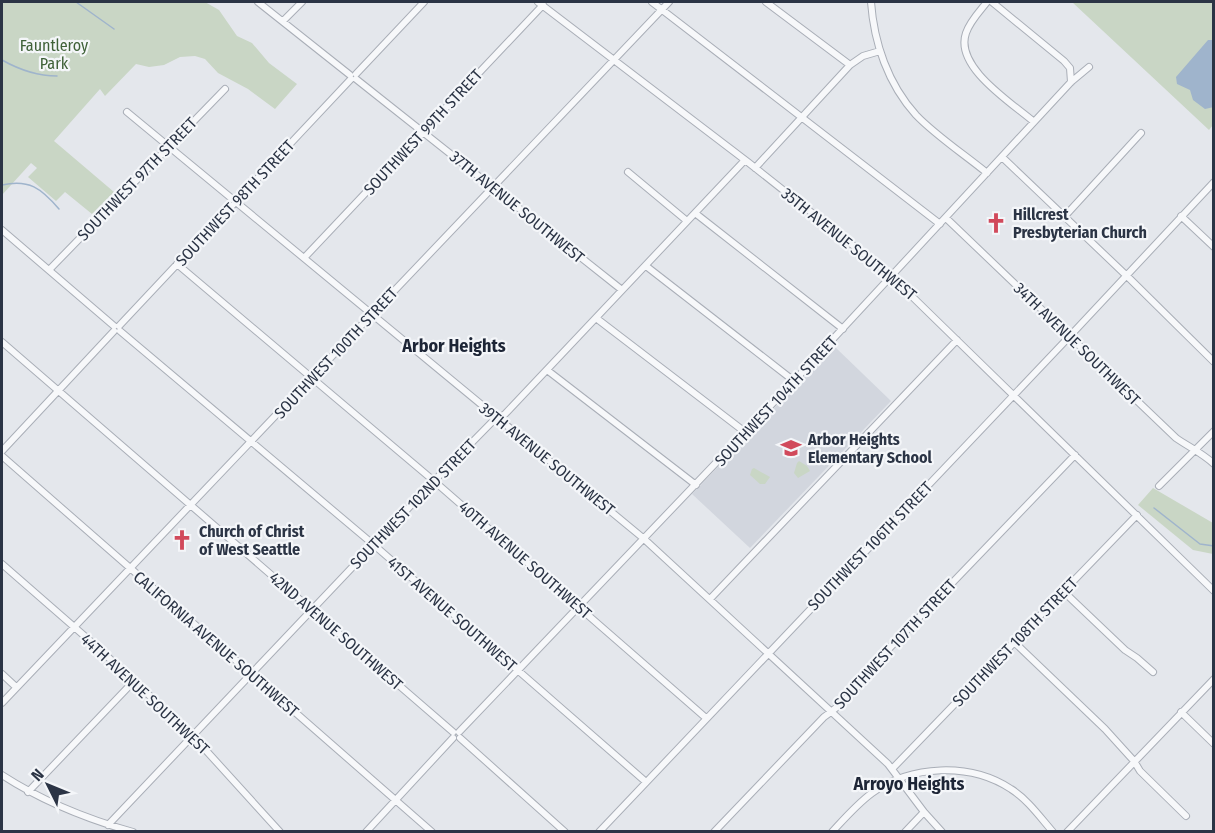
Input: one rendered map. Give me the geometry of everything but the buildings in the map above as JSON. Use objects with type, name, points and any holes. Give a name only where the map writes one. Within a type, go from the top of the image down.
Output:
[{"type":"street","name":"37TH AVENUE SOUTHWEST","points":[[258,2],[622,290]]},
{"type":"street","points":[[283,21],[302,2]]},
{"type":"street","name":"SOUTHWEST 98TH STREET","points":[[2,454],[58,391],[424,2]]},
{"type":"street","points":[[652,2],[940,224]]},
{"type":"street","name":"SOUTHWEST 100TH STREET","points":[[2,703],[669,2]]},
{"type":"street","points":[[766,2],[850,66]]},
{"type":"street","points":[[871,2],[880,51],[893,83],[918,117],[987,173]]},
{"type":"street","points":[[987,2],[969,27],[964,39],[968,58],[975,70],[1034,122]]},
{"type":"street","points":[[992,2],[1064,61],[1071,72],[1071,82]]},
{"type":"street","name":"35TH AVENUE SOUTHWEST","points":[[540,3],[892,276],[1214,591]]},
{"type":"street","name":"SOUTHWEST 99TH STREET","points":[[304,258],[540,3]]},
{"type":"street","points":[[755,168],[850,66],[863,56],[880,51]]},
{"type":"street","name":"SOUTHWEST 104TH STREET","points":[[366,831],[843,329],[1071,82],[1089,67]]},
{"type":"street","name":"SOUTHWEST 97TH STREET","points":[[49,270],[225,89]]},
{"type":"street","name":"39TH AVENUE SOUTHWEST","points":[[127,112],[643,538],[769,652],[892,769],[924,812],[942,831]]},
{"type":"street","points":[[1065,216],[1141,133]]},
{"type":"street","points":[[1002,157],[1214,362]]},
{"type":"street","name":"SOUTHWEST 102ND STREET","points":[[108,825],[434,481],[491,423],[505,414],[745,160]]},
{"type":"street","points":[[628,172],[687,221]]},
{"type":"street","name":"SOUTHWEST 106TH STREET","points":[[599,831],[1214,182]]},
{"type":"street","points":[[695,213],[843,329]]},
{"type":"street","points":[[1181,216],[1214,247]]},
{"type":"street","name":"34TH AVENUE SOUTHWEST","points":[[946,218],[1176,438],[1200,451],[1214,464]]},
{"type":"street","name":"41ST AVENUE SOUTHWEST","points":[[2,230],[374,545],[646,782]]},
{"type":"street","name":"40TH AVENUE SOUTHWEST","points":[[177,264],[434,481],[706,718]]},
{"type":"street","points":[[646,266],[794,381]]},
{"type":"street","points":[[596,318],[745,432]]},
{"type":"street","points":[[710,598],[957,340]]},
{"type":"street","name":"42ND AVENUE SOUTHWEST","points":[[2,342],[565,831]]},
{"type":"street","points":[[547,370],[696,485]]},
{"type":"street","points":[[1159,486],[1214,430]]},
{"type":"street","name":"CALIFORNIA AVENUE SOUTHWEST","points":[[2,454],[130,569],[432,831]]},
{"type":"street","name":"SOUTHWEST 107TH STREET","points":[[714,831],[824,717],[833,712],[863,681],[882,656],[1075,455]]},
{"type":"street","name":"SOUTHWEST 108TH STREET","points":[[892,769],[1137,515]]},
{"type":"street","name":"44TH AVENUE SOUTHWEST","points":[[2,564],[192,735],[280,831]]},
{"type":"street","points":[[1064,591],[1125,650],[1153,672]]},
{"type":"street","points":[[1014,642],[1105,729],[1140,771],[1186,816]]},
{"type":"street","points":[[2,674],[16,687]]},
{"type":"street","points":[[1067,831],[1214,679]]},
{"type":"street","points":[[28,792],[134,681]]},
{"type":"street","points":[[1181,712],[1214,744]]},
{"type":"street","points":[[832,831],[862,801],[898,779],[921,772],[951,770],[990,778],[1013,790],[1053,831]]},
{"type":"street","points":[[2,775],[28,792],[108,825],[133,831]]},
{"type":"street","points":[[905,831],[924,812]]},
{"type":"shaded area","name":"Arbor Heights Elementary School","points":[[834,346],[891,401],[750,548],[692,494]]},
{"type":"green space","name":"Fauntleroy Park","points":[[2,2],[205,2],[219,10],[237,36],[252,43],[269,63],[297,84],[275,109],[248,89],[218,73],[205,59],[195,56],[180,57],[164,65],[149,67],[136,64],[105,96],[100,89],[54,141],[114,192],[92,214],[65,192],[56,201],[28,177],[37,168],[31,163],[2,195]]},
{"type":"green space","points":[[1072,2],[1213,2],[1213,125],[1209,130]]},
{"type":"green space","points":[[799,461],[810,471],[798,478],[794,473]]},
{"type":"green space","points":[[754,468],[770,477],[765,484],[760,484],[750,475]]},
{"type":"green space","points":[[1153,488],[1213,523],[1213,554],[1193,550],[1138,505]]},
{"type":"water","points":[[1208,40],[1213,40],[1214,107],[1205,109],[1193,100],[1190,90],[1177,84],[1176,77]]},
{"type":"waterway","points":[[76,2],[114,29]]},
{"type":"waterway","points":[[2,60],[28,71],[57,76]]},
{"type":"waterway","points":[[2,185],[27,184],[40,191],[59,209]]},
{"type":"waterway","points":[[1154,508],[1200,544],[1214,546]]},
{"type":"place","name":"Hillcrest Presbyterian Church","points":[[996,223]]},
{"type":"place","name":"Arbor Heights Elementary School","points":[[791,448]]},
{"type":"place","name":"Church of Christ of West Seattle","points":[[182,540]]},
{"type":"district","name":"Arbor Heights","points":[[454,346]]},
{"type":"district","name":"Arroyo Heights","points":[[909,784]]}]
